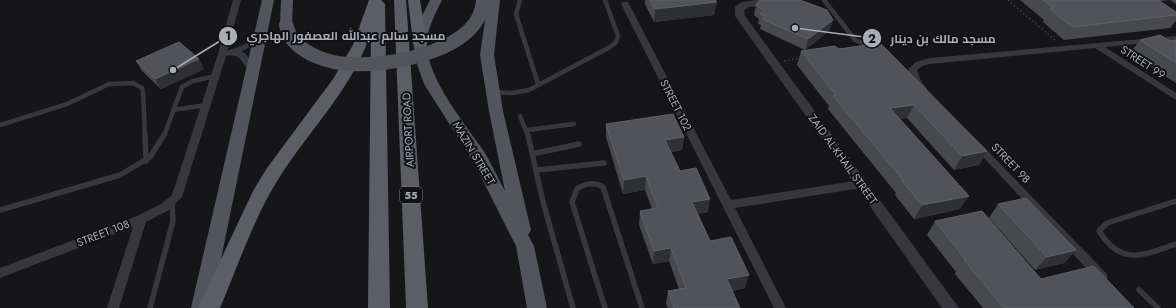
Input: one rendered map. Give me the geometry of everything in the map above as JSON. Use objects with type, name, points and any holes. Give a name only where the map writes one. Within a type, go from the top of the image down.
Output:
[{"type":"highway","points":[[209,308],[259,196],[273,173],[340,81],[360,45],[376,0]]},
{"type":"highway","points":[[376,0],[379,308]]},
{"type":"highway","name":"AIRPORT ROAD","points":[[400,0],[417,308]]},
{"type":"highway","points":[[414,0],[420,43]]},
{"type":"main road","points":[[200,308],[268,0]]},
{"type":"main road","points":[[287,0],[286,25],[291,37],[301,48],[319,57],[354,64],[394,62],[421,56],[438,49],[463,35],[477,22],[484,9],[484,0]]},
{"type":"main road","name":"MAZIN STREET","points":[[436,0],[428,16],[420,43],[424,64],[431,84],[480,159],[525,246],[537,308]]},
{"type":"main road","points":[[494,0],[487,55],[492,92],[525,246]]},
{"type":"street","points":[[141,219],[172,202],[180,192],[237,0]]},
{"type":"street","name":"ZAID AL-KHAIL STREET","points":[[786,0],[746,4],[739,9],[740,16],[951,308]]},
{"type":"street","name":"STREET 102","points":[[625,4],[780,308]]},
{"type":"street","points":[[233,53],[248,46],[260,32]]},
{"type":"street","points":[[928,94],[910,74],[912,69],[920,64],[930,61],[1176,38]]},
{"type":"street","name":"STREET 99","points":[[1097,46],[1176,98]]},
{"type":"street","points":[[222,54],[233,53],[242,55],[252,68]]},
{"type":"street","name":"STREET 98","points":[[972,140],[1110,285]]},
{"type":"street","points":[[727,205],[861,184]]},
{"type":"street","name":"STREET 108","points":[[0,273],[141,219]]},
{"type":"street","name":"STREET 108","points":[[113,308],[141,219]]},
{"type":"lane","points":[[520,0],[516,14],[538,84]]},
{"type":"lane","points":[[492,92],[519,92],[532,89],[538,84],[607,50],[616,42],[618,36],[605,0]]},
{"type":"lane","points":[[824,0],[855,40],[878,51]]},
{"type":"lane","points":[[0,210],[120,175],[146,160],[162,142],[180,89],[185,84],[193,81],[215,76]]},
{"type":"lane","points":[[0,125],[67,104],[109,84],[133,83],[142,88],[143,92],[146,160]]},
{"type":"lane","points":[[173,110],[206,105]]},
{"type":"lane","points":[[520,116],[527,130],[543,202],[573,308]]},
{"type":"lane","points":[[527,130],[574,124]]},
{"type":"lane","points":[[532,154],[579,144]]},
{"type":"lane","points":[[537,170],[604,163]]},
{"type":"lane","points":[[605,308],[572,202],[575,192],[582,186],[590,184],[599,184],[603,188],[642,308]]},
{"type":"lane","points":[[1176,201],[1107,223],[1099,231],[1112,248],[1127,256],[1148,254],[1176,244]]},
{"type":"lane","points":[[150,308],[173,221],[172,202]]},
{"type":"lane","points":[[1139,290],[1158,308]]},
{"type":"path","points":[[1008,0],[1064,49]]},
{"type":"path","points":[[773,62],[803,58]]},
{"type":"building","points":[[650,0],[715,0],[717,2],[655,9]]},
{"type":"building","points":[[760,0],[800,0],[827,10],[833,20],[808,39],[762,19],[766,16],[760,14],[764,11],[756,5]]},
{"type":"building","points":[[1043,0],[1158,0],[1176,12],[1176,15],[1072,27],[1050,9],[1053,8]]},
{"type":"building","points":[[1160,35],[1170,41],[1176,40],[1176,63],[1140,40]]},
{"type":"building","points":[[179,42],[199,59],[155,79],[136,61]]},
{"type":"building","points":[[880,43],[987,151],[962,156],[914,105],[890,108],[969,196],[922,205],[902,181],[904,181],[833,96],[836,95],[801,51],[835,46],[839,49]]},
{"type":"building","points":[[673,114],[684,137],[665,140],[680,171],[696,168],[710,199],[692,202],[710,241],[731,237],[749,275],[727,279],[740,308],[674,308],[668,291],[686,288],[671,248],[654,251],[640,211],[658,208],[646,176],[624,180],[606,124]]},
{"type":"building","points":[[1026,198],[1076,250],[1047,257],[998,204]]},
{"type":"building","points":[[982,211],[1041,279],[1094,266],[1134,308],[1004,308],[964,260],[966,260],[935,221]]},
{"type":"place","name":"مسجد مالك بن دينار","points":[[795,28]]},
{"type":"place","name":"مسجد سالم عبدالله العصفور الهاجري","points":[[173,70]]}]
